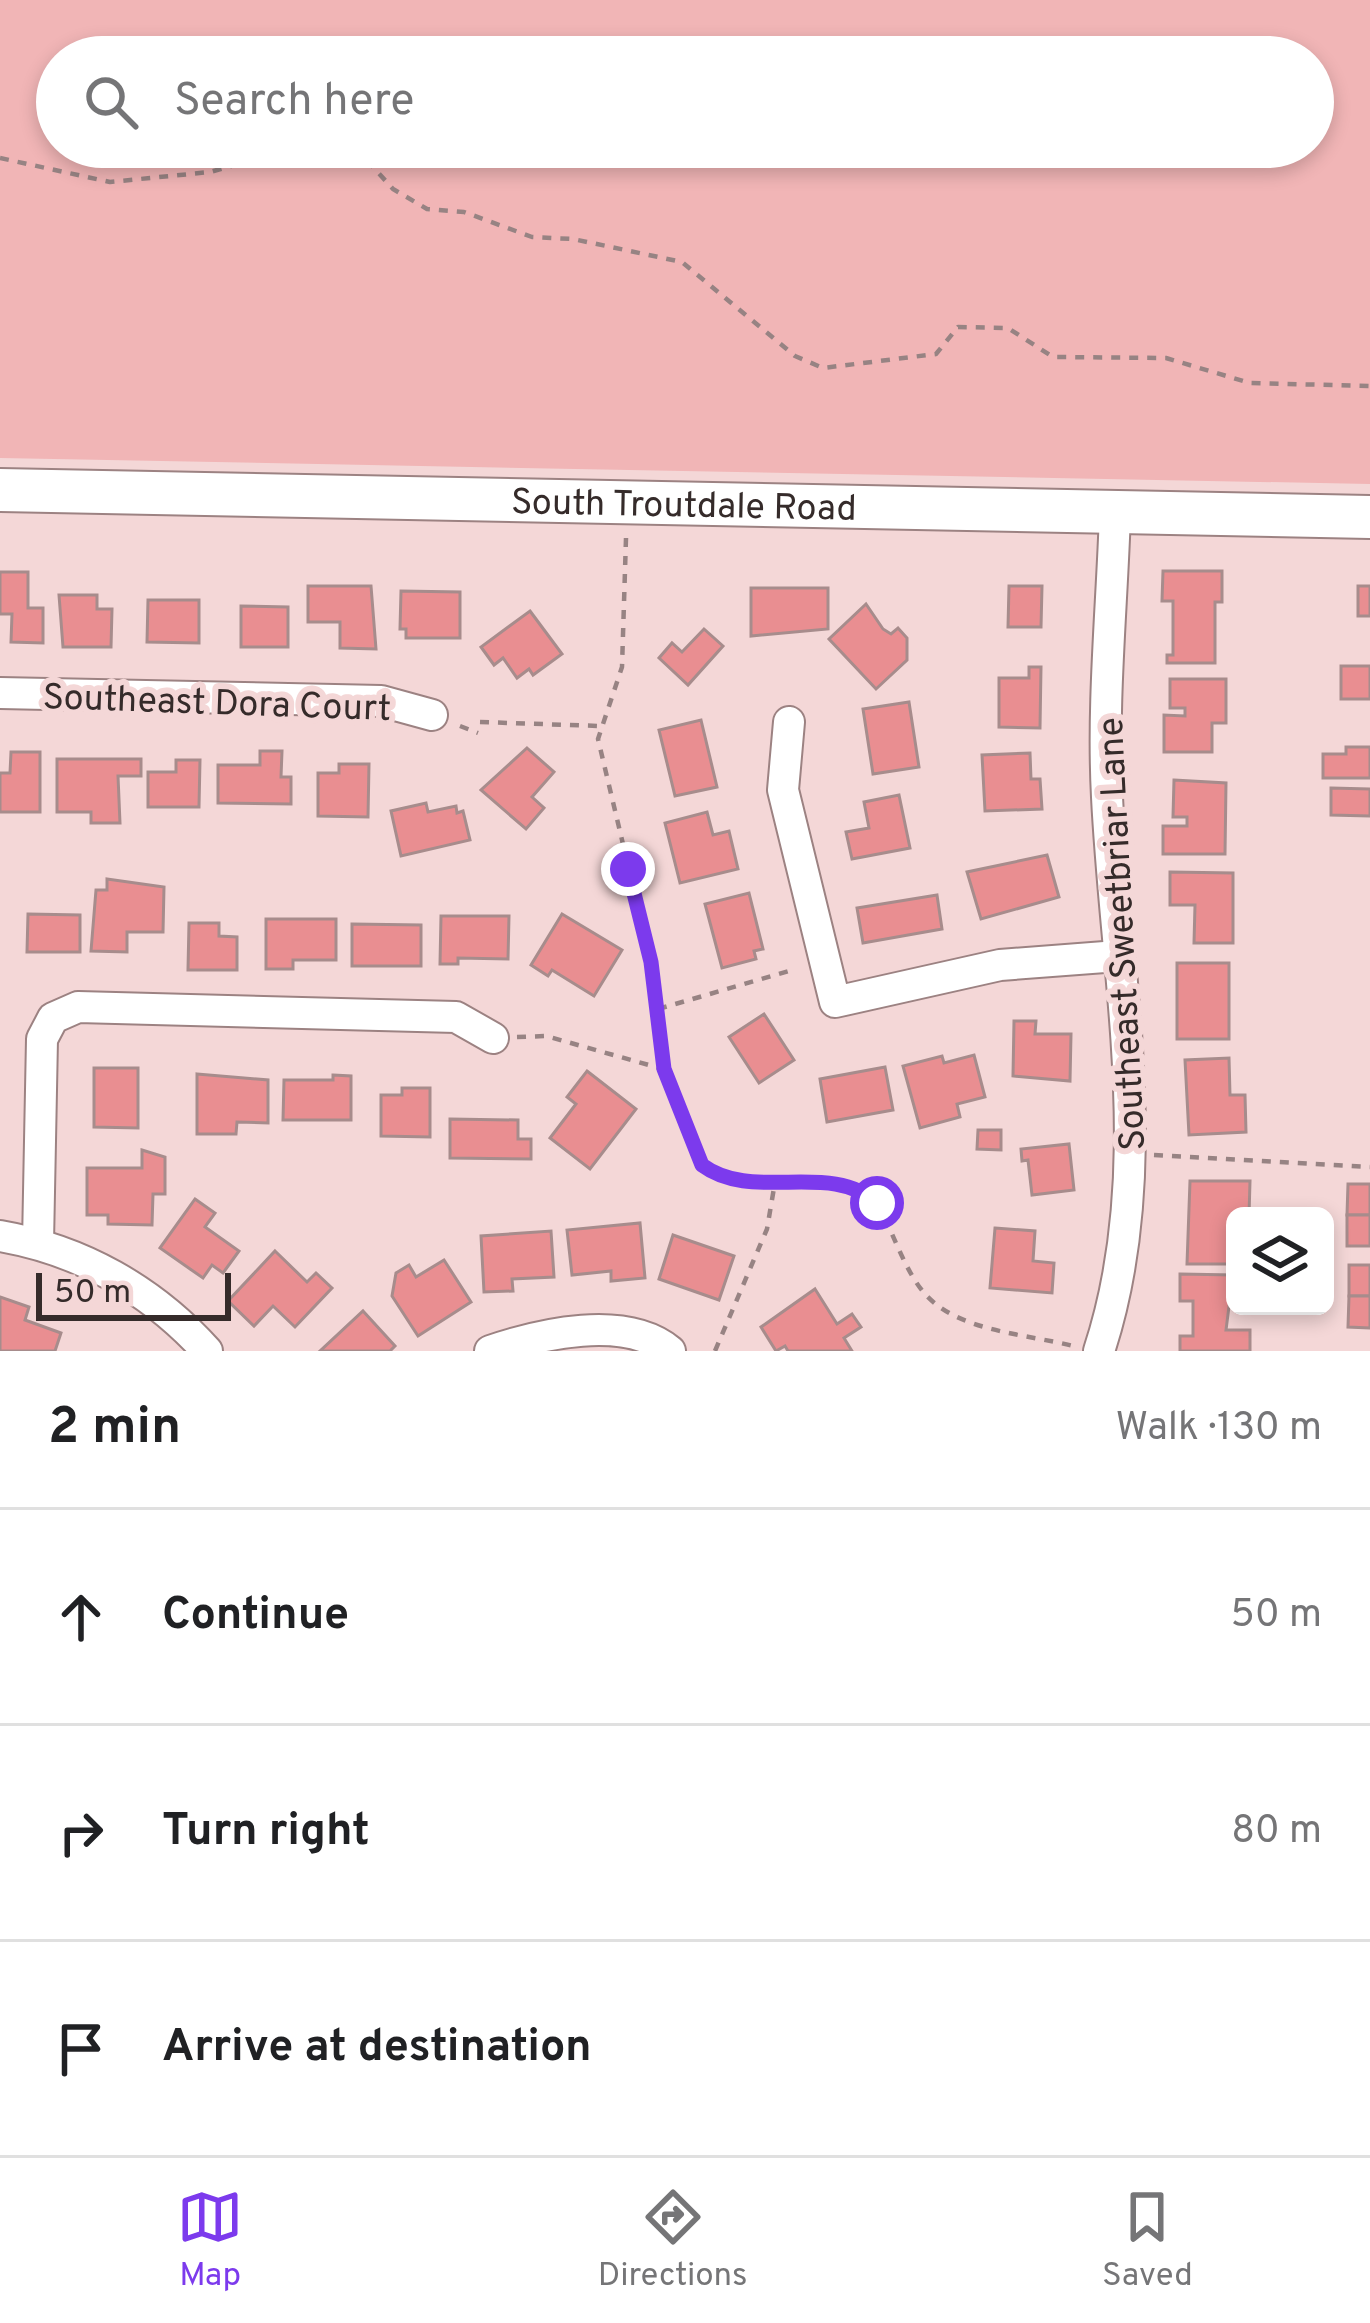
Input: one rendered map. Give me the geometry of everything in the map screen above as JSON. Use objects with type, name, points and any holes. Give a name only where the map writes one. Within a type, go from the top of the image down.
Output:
[{"type":"main road","name":"South Troutdale Road","points":[[0,490],[1370,518]]},
{"type":"street","name":"Southeast Sweetbriar Lane","points":[[1086,1349],[1124,1256],[1132,1154],[1106,791],[1115,512]]},
{"type":"street","name":"Southeast Dora Court","points":[[0,693],[382,700],[432,715]]},
{"type":"street","points":[[789,722],[783,790],[836,1002],[1000,965],[1118,956]]},
{"type":"street","points":[[38,1243],[42,1039],[53,1018],[65,1012],[78,1007],[456,1017],[493,1038]]},
{"type":"street","points":[[0,1236],[38,1243],[122,1279],[207,1351]]},
{"type":"street","points":[[490,1351],[537,1338],[601,1331],[632,1335],[670,1351]]},
{"type":"path","points":[[0,158],[36,166]]},
{"type":"path","points":[[46,168],[110,182],[223,168]]},
{"type":"path","points":[[374,168],[393,189],[427,209],[464,212],[532,237],[573,239],[682,262],[795,356],[823,368],[936,354],[958,327],[985,325],[1008,328],[1053,357],[1166,358],[1250,383],[1370,386]]},
{"type":"path","points":[[627,502],[622,667],[601,726],[605,781],[658,1009],[664,1069],[702,1165],[741,1181],[849,1186],[865,1192],[877,1203],[925,1293],[935,1301],[970,1322],[1086,1349]]},
{"type":"path","points":[[480,722],[601,726]]},
{"type":"path","points":[[658,1009],[824,962]]},
{"type":"path","points":[[493,1038],[547,1036],[664,1069]]},
{"type":"path","points":[[1132,1154],[1370,1167]]},
{"type":"path","points":[[715,1351],[767,1229],[775,1182]]},
{"type":"shaded area","points":[[0,0],[1370,0],[1370,484],[0,458]]},
{"type":"building","points":[[1163,571],[1222,571],[1222,602],[1215,602],[1215,663],[1167,663],[1167,655],[1173,655],[1173,601],[1162,601]]},
{"type":"building","points":[[0,572],[28,572],[28,608],[43,608],[43,643],[11,642],[12,614],[0,614]]},
{"type":"building","points":[[308,586],[371,586],[376,649],[340,648],[340,622],[308,622]]},
{"type":"building","points":[[1009,586],[1042,586],[1041,627],[1008,627]]},
{"type":"building","points":[[1358,586],[1370,586],[1370,616],[1358,616]]},
{"type":"building","points":[[751,588],[828,588],[828,629],[751,636]]},
{"type":"building","points":[[401,591],[460,592],[460,638],[406,638],[406,629],[400,629]]},
{"type":"building","points":[[59,595],[97,595],[97,609],[112,609],[111,647],[63,647]]},
{"type":"building","points":[[148,600],[199,600],[199,643],[147,642]]},
{"type":"building","points":[[866,604],[883,629],[891,634],[898,628],[907,638],[907,660],[876,689],[829,639]]},
{"type":"building","points":[[241,606],[288,607],[288,647],[241,647]]},
{"type":"building","points":[[530,611],[562,654],[533,675],[529,669],[517,678],[503,658],[494,665],[481,647]]},
{"type":"building","points":[[704,629],[723,646],[688,685],[659,658],[672,643],[682,652]]},
{"type":"building","points":[[1341,666],[1370,666],[1370,699],[1341,699]]},
{"type":"building","points":[[1029,667],[1041,667],[1040,728],[999,727],[999,678],[1029,678]]},
{"type":"building","points":[[1170,679],[1226,679],[1226,723],[1212,723],[1212,752],[1164,752],[1164,715],[1185,716],[1185,708],[1170,708]]},
{"type":"building","points":[[909,702],[919,767],[873,774],[863,709]]},
{"type":"building","points":[[701,720],[717,787],[675,796],[659,730]]},
{"type":"building","points":[[1346,747],[1370,747],[1370,778],[1323,778],[1323,754],[1346,754]]},
{"type":"building","points":[[527,748],[554,772],[532,797],[544,808],[526,829],[481,790]]},
{"type":"building","points":[[260,751],[282,751],[281,777],[291,777],[291,804],[218,803],[218,765],[260,765]]},
{"type":"building","points":[[11,752],[40,752],[40,812],[0,812],[0,773],[10,773]]},
{"type":"building","points":[[1030,753],[1031,779],[1040,779],[1042,809],[985,811],[982,755]]},
{"type":"building","points":[[57,759],[141,759],[141,776],[118,776],[120,823],[91,823],[91,812],[57,812]]},
{"type":"building","points":[[176,760],[200,760],[199,807],[148,807],[148,772],[176,772]]},
{"type":"building","points":[[339,764],[369,764],[368,817],[318,816],[318,773],[339,773]]},
{"type":"building","points":[[1174,780],[1226,783],[1225,854],[1163,854],[1163,826],[1187,826],[1187,817],[1173,817]]},
{"type":"building","points":[[1331,788],[1370,789],[1370,816],[1331,815]]},
{"type":"building","points":[[899,795],[910,848],[852,859],[846,832],[869,828],[864,802]]},
{"type":"building","points":[[426,803],[428,812],[456,806],[457,813],[463,811],[470,840],[401,856],[391,811]]},
{"type":"building","points":[[707,812],[713,835],[729,831],[738,869],[680,883],[665,823]]},
{"type":"building","points":[[1047,855],[1059,897],[981,919],[967,872]]},
{"type":"building","points":[[1170,872],[1233,873],[1233,943],[1194,943],[1195,905],[1170,905]]},
{"type":"building","points":[[107,879],[164,887],[163,932],[127,932],[127,952],[91,951],[96,890],[107,890]]},
{"type":"building","points":[[749,893],[763,949],[754,951],[756,959],[722,968],[705,904]]},
{"type":"building","points":[[937,895],[942,929],[863,943],[857,908]]},
{"type":"building","points":[[28,914],[80,915],[80,952],[27,952]]},
{"type":"building","points":[[562,914],[622,950],[594,996],[552,970],[548,976],[531,965]]},
{"type":"building","points":[[441,916],[509,916],[508,959],[458,958],[458,964],[440,964]]},
{"type":"building","points":[[266,919],[336,919],[336,960],[293,960],[293,969],[266,969]]},
{"type":"building","points":[[189,923],[219,923],[219,936],[237,937],[237,970],[188,970]]},
{"type":"building","points":[[352,924],[421,925],[421,966],[352,966]]},
{"type":"building","points":[[1177,963],[1229,963],[1229,1039],[1177,1039]]},
{"type":"building","points":[[764,1014],[794,1060],[759,1083],[729,1037]]},
{"type":"building","points":[[1014,1021],[1036,1021],[1035,1034],[1071,1034],[1070,1081],[1013,1076]]},
{"type":"building","points":[[974,1055],[985,1097],[957,1104],[960,1117],[920,1128],[903,1066],[942,1056],[944,1063]]},
{"type":"building","points":[[1229,1058],[1230,1095],[1245,1095],[1246,1132],[1189,1135],[1185,1060]]},
{"type":"building","points":[[885,1067],[893,1110],[827,1122],[820,1079]]},
{"type":"building","points":[[94,1068],[138,1068],[138,1128],[94,1127]]},
{"type":"building","points":[[587,1071],[636,1109],[590,1169],[550,1138],[576,1104],[567,1097]]},
{"type":"building","points":[[197,1074],[268,1080],[268,1123],[237,1122],[236,1134],[197,1134]]},
{"type":"building","points":[[333,1075],[351,1076],[351,1120],[283,1120],[284,1080],[333,1080]]},
{"type":"building","points":[[402,1088],[430,1088],[430,1137],[381,1136],[381,1095],[402,1095]]},
{"type":"building","points":[[450,1119],[518,1120],[518,1139],[531,1139],[531,1159],[450,1158]]},
{"type":"building","points":[[978,1130],[1001,1130],[1001,1150],[977,1149]]},
{"type":"building","points":[[1069,1144],[1074,1190],[1032,1195],[1028,1160],[1022,1161],[1021,1149]]},
{"type":"building","points":[[142,1150],[165,1157],[165,1194],[153,1194],[152,1225],[108,1224],[108,1215],[87,1215],[87,1168],[142,1168]]},
{"type":"building","points":[[1190,1181],[1250,1181],[1249,1207],[1226,1207],[1226,1264],[1187,1264]]},
{"type":"building","points":[[1348,1184],[1370,1184],[1370,1215],[1347,1215]]},
{"type":"building","points":[[195,1199],[215,1213],[205,1227],[239,1251],[223,1273],[212,1265],[203,1278],[160,1248]]},
{"type":"building","points":[[1347,1215],[1370,1215],[1370,1246],[1347,1246]]},
{"type":"building","points":[[640,1223],[645,1278],[611,1281],[611,1271],[572,1275],[567,1230]]},
{"type":"building","points":[[995,1228],[1035,1231],[1033,1261],[1054,1263],[1052,1293],[990,1288]]},
{"type":"building","points":[[551,1231],[554,1277],[512,1279],[513,1291],[484,1292],[481,1236]]},
{"type":"building","points":[[673,1235],[734,1256],[719,1300],[659,1279]]},
{"type":"building","points":[[275,1251],[307,1282],[316,1273],[332,1288],[295,1327],[273,1306],[254,1326],[228,1301]]},
{"type":"building","points":[[444,1260],[471,1302],[418,1336],[392,1296],[396,1273],[409,1265],[416,1277]]},
{"type":"building","points":[[1349,1265],[1370,1265],[1370,1296],[1349,1296]]},
{"type":"building","points":[[1180,1274],[1226,1275],[1226,1330],[1250,1330],[1250,1351],[1180,1351],[1180,1336],[1193,1336],[1193,1301],[1180,1301]]},
{"type":"building","points":[[815,1289],[837,1324],[852,1314],[861,1327],[844,1338],[852,1351],[788,1351],[785,1346],[776,1351],[761,1327]]},
{"type":"building","points":[[1349,1296],[1370,1296],[1370,1328],[1348,1327]]},
{"type":"building","points":[[0,1297],[29,1307],[25,1320],[61,1333],[55,1351],[0,1351]]},
{"type":"building","points":[[363,1311],[395,1346],[390,1351],[320,1351]]},
{"type":"route","points":[[628,869],[651,962],[664,1069],[702,1165],[741,1181],[849,1186],[877,1203]]}]
